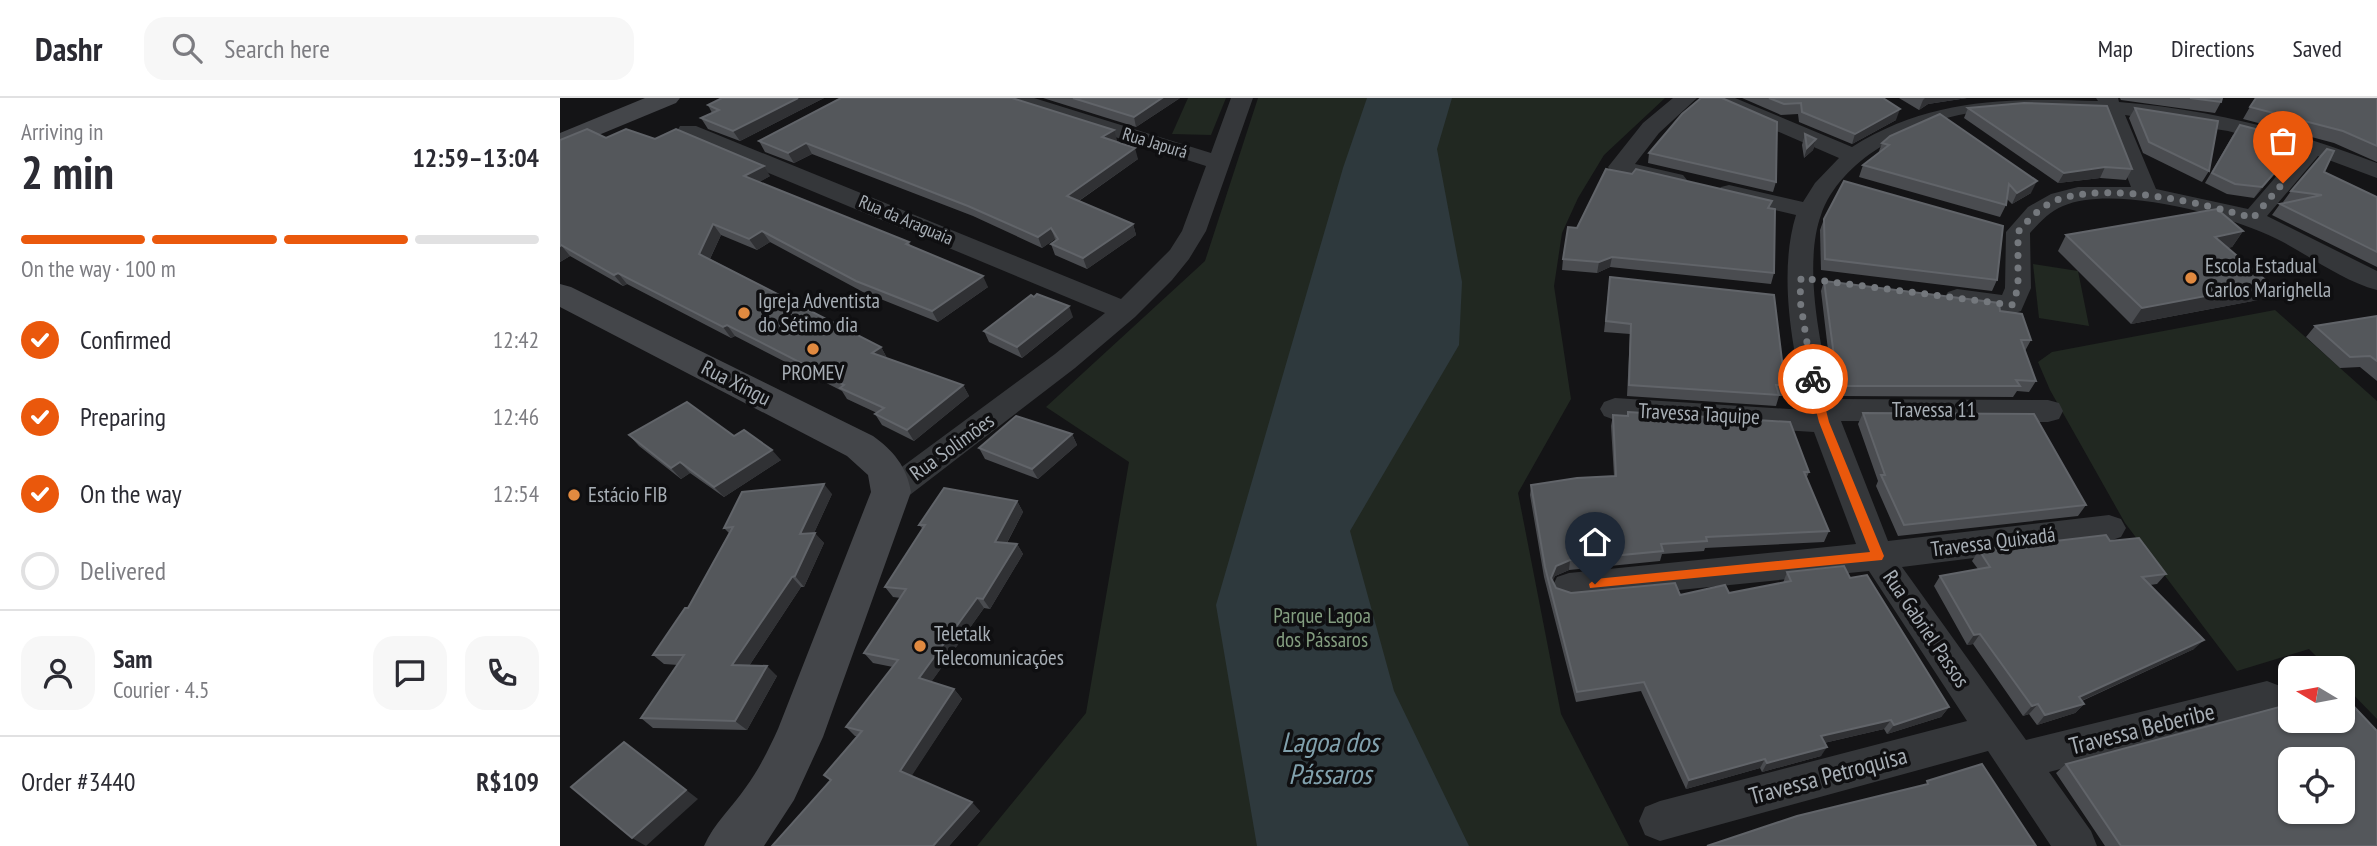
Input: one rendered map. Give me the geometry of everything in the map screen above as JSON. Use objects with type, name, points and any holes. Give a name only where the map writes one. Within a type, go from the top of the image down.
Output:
[{"type":"street","points":[[560,144],[667,98]]},
{"type":"street","name":"Rua Japurá","points":[[1012,98],[1219,163]]},
{"type":"street","name":"Rua Solimões","points":[[730,846],[750,826],[770,797],[796,746],[891,492],[994,417],[1125,312],[1180,254],[1194,232],[1242,98]]},
{"type":"street","points":[[1686,98],[1651,128],[1620,167],[1810,211]]},
{"type":"street","points":[[1717,98],[1853,156]]},
{"type":"street","name":"Rua Gabriel Passos","points":[[2076,846],[1878,556],[1822,416],[1811,368],[1801,288],[1804,242],[1810,211],[1844,183],[1853,156],[1927,117],[2003,100],[2108,100],[2236,117],[2313,147],[2373,164]]},
{"type":"street","points":[[2108,100],[2147,196]]},
{"type":"street","name":"Rua da Araguaia","points":[[688,131],[1125,312]]},
{"type":"street","points":[[742,152],[765,140]]},
{"type":"street","points":[[2253,218],[2313,147]]},
{"type":"street","points":[[1933,295],[2012,305],[2018,288],[2018,232],[2041,209],[2051,192],[2147,196],[2192,202],[2253,218],[2377,282]]},
{"type":"street","points":[[1991,225],[2018,232]]},
{"type":"street","name":"Rua Xingu","points":[[560,294],[860,446],[884,466],[890,479],[891,492]]},
{"type":"street","name":"Travessa Taquipe","points":[[1615,409],[1822,416]]},
{"type":"street","name":"Travessa 11","points":[[1822,416],[2048,411]]},
{"type":"street","name":"Travessa Quixadá","points":[[1569,587],[1878,556],[2109,528]]},
{"type":"street","name":"Travessa Beberibe","points":[[2007,746],[2267,698]]},
{"type":"street","name":"Travessa Petroquisa","points":[[1660,821],[2007,746]]},
{"type":"green space","points":[[1188,98],[1226,98],[1211,135],[1172,134]]},
{"type":"green space","name":"Parque Lagoa dos Pássaros","points":[[1258,98],[1665,98],[1604,155],[1578,198],[1562,233],[1554,286],[1571,399],[1518,493],[1561,714],[1629,846],[977,846],[1086,713],[1129,462],[1046,407],[1205,261]]},
{"type":"green space","points":[[2033,264],[2078,271],[2089,326],[2039,318]]},
{"type":"green space","points":[[2275,310],[2377,401],[2377,719],[2356,697],[2356,656],[2316,656],[2309,649],[2278,656],[2278,658],[2237,671],[2125,523],[2050,390],[2038,362],[2052,352]]},
{"type":"water","name":"Lagoa dos Pássaros","points":[[1367,98],[1452,98],[1437,149],[1462,282],[1459,345],[1350,531],[1394,691],[1469,846],[1257,846],[1216,605],[1343,168]]},
{"type":"building","points":[[722,98],[798,98],[733,131],[701,118],[719,110],[708,105]]},
{"type":"building","points":[[841,98],[1012,98],[1114,130],[1102,137],[1135,148],[1067,196],[1133,224],[1083,258],[1051,244],[1058,239],[1051,228],[1038,237],[968,206],[806,143],[788,153],[759,141]]},
{"type":"building","points":[[1073,98],[1162,98],[1134,117]]},
{"type":"building","points":[[1701,98],[1722,98],[1777,122],[1776,182],[1649,153],[1682,114]]},
{"type":"building","points":[[1769,98],[1883,98],[1900,109],[1855,134],[1802,112],[1801,103],[1784,104]]},
{"type":"building","points":[[2190,98],[2222,98],[2221,102]]},
{"type":"building","points":[[2256,98],[2377,98],[2377,146],[2343,131],[2250,107]]},
{"type":"building","points":[[2024,103],[2107,106],[2132,169],[2105,167],[2064,173],[1968,108]]},
{"type":"building","points":[[2135,108],[2218,121],[2209,171],[2149,142]]},
{"type":"building","points":[[1940,114],[2037,181],[2017,193],[2009,184],[2006,205],[1863,165],[1889,145],[1882,143],[1890,136]]},
{"type":"building","points":[[2240,125],[2302,141],[2262,187],[2235,184],[2212,173]]},
{"type":"building","points":[[587,129],[606,138],[626,129],[655,139],[676,129],[764,166],[744,176],[909,242],[906,244],[983,276],[932,311],[856,281],[762,231],[749,239],[713,224],[699,254],[881,347],[872,353],[963,385],[907,430],[875,414],[884,408],[840,388],[844,385],[727,325],[723,327],[560,246],[560,140]]},
{"type":"building","points":[[1805,134],[1816,139],[1807,148]]},
{"type":"building","points":[[2327,149],[2334,151],[2324,172],[2377,197],[2377,252],[2280,204],[2322,195],[2291,191]]},
{"type":"building","points":[[1606,169],[1632,174],[1636,169],[1772,201],[1768,208],[1775,209],[1774,273],[1612,257],[1599,262],[1563,259],[1568,227],[1577,228]]},
{"type":"building","points":[[1844,181],[2003,226],[1997,280],[1825,259],[1824,219]]},
{"type":"building","points":[[2217,209],[2243,231],[2215,237],[2270,284],[2142,308],[2066,235]]},
{"type":"building","points":[[1610,277],[1774,295],[1785,385],[1776,385],[1779,395],[1629,385],[1631,324],[1606,321]]},
{"type":"building","points":[[1824,281],[1999,303],[2000,311],[2022,314],[2031,340],[2021,340],[2036,381],[2016,380],[2020,386],[1843,386],[1838,356],[1834,356]]},
{"type":"building","points":[[1037,294],[1069,306],[1017,347],[984,331],[1031,295],[1034,297]]},
{"type":"building","points":[[2377,316],[2377,361],[2370,356],[2350,357],[2315,326]]},
{"type":"building","points":[[687,402],[734,436],[744,430],[772,450],[714,487],[680,462],[671,468],[629,435]]},
{"type":"building","points":[[1628,412],[1790,422],[1809,472],[1804,472],[1829,531],[1706,537],[1707,541],[1661,544],[1663,551],[1570,560],[1556,566],[1551,578],[1556,588],[1571,593],[1675,583],[1680,595],[1725,585],[1729,593],[1791,581],[1787,572],[1844,566],[1850,578],[1867,575],[1949,707],[1894,725],[1891,720],[1821,736],[1827,747],[1767,763],[1765,759],[1689,780],[1644,682],[1577,692],[1545,567],[1531,485],[1577,478],[1616,476],[1613,415],[1628,416]]},
{"type":"building","points":[[1863,413],[2034,414],[2086,505],[1904,525],[1881,475],[1885,475]]},
{"type":"building","points":[[1016,416],[1072,434],[1032,469],[979,448]]},
{"type":"building","points":[[824,484],[800,534],[815,533],[795,576],[732,665],[767,666],[735,721],[641,718],[684,655],[653,655],[685,608],[688,608],[733,527],[724,528],[742,492]]},
{"type":"building","points":[[944,488],[1017,501],[995,542],[1017,544],[983,599],[977,598],[919,678],[954,689],[900,771],[972,802],[933,846],[772,846],[831,780],[824,775],[862,731],[846,727],[898,660],[864,653],[906,589],[885,587],[925,525],[919,525]]},
{"type":"building","points":[[2106,535],[2110,541],[2139,538],[2166,574],[2142,577],[2204,640],[2079,697],[2084,704],[2045,715],[2038,704],[2032,706],[1980,634],[1974,635],[1940,576],[1990,567],[1979,550]]},
{"type":"building","points":[[2278,707],[2278,733],[2356,733],[2356,709],[2377,731],[2377,846],[2121,846],[2066,764]]},
{"type":"building","points":[[624,742],[686,790],[632,838],[571,787]]},
{"type":"building","points":[[1982,764],[2036,846],[1707,846],[1797,816],[1928,784],[1927,781]]},
{"type":"way so far","points":[[1813,379],[1800,300],[1801,278],[2012,305],[2018,288],[2018,232],[2027,220],[2041,209],[2060,199],[2090,194],[2147,196],[2192,202],[2253,218],[2283,183]]},
{"type":"place","name":"Escola Estadual Carlos Marighella","points":[[2191,278]]},
{"type":"place","name":"Igreja Adventista do Sétimo dia","points":[[744,313]]},
{"type":"place","name":"PROMEV","points":[[813,349]]},
{"type":"place","name":"Estácio FIB","points":[[574,495]]},
{"type":"place","name":"Teletalk Telecomunicações","points":[[920,646]]},
{"type":"route","points":[[1595,584],[1878,556],[1824,422],[1813,379]]}]
